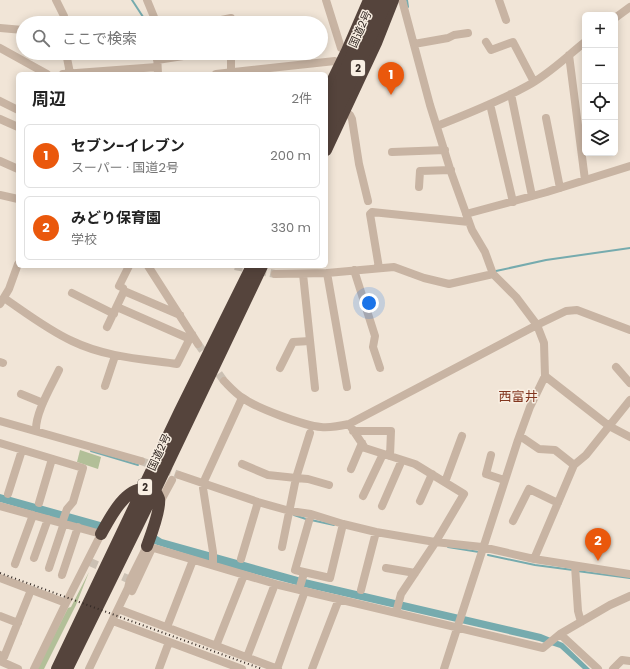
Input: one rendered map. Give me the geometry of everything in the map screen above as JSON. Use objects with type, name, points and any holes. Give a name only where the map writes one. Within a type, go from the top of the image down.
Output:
[{"type":"highway","points":[[328,90],[369,0]]},
{"type":"highway","name":"国道2号","points":[[328,109],[377,0]]},
{"type":"highway","points":[[328,146],[357,84],[390,4]]},
{"type":"highway","name":"国道2号","points":[[328,130],[390,4]]},
{"type":"highway","points":[[338,69],[357,84]]},
{"type":"highway","points":[[180,411],[210,332],[241,268]]},
{"type":"highway","name":"国道2号","points":[[57,669],[77,638],[142,517],[150,489],[180,411],[251,268]]},
{"type":"highway","name":"国道2号","points":[[67,669],[77,638],[107,562],[150,489],[211,373],[261,268]]},
{"type":"highway","points":[[211,373],[224,359],[273,270]]},
{"type":"highway","points":[[101,534],[127,496],[135,490],[150,489],[159,500],[159,505],[149,547]]},
{"type":"highway","points":[[75,669],[122,568],[142,517]]},
{"type":"highway","points":[[49,669],[90,586],[107,562]]},
{"type":"street","points":[[56,0],[64,16]]},
{"type":"street","points":[[147,0],[154,16]]},
{"type":"street","points":[[326,0],[341,48],[347,50]]},
{"type":"street","points":[[402,0],[404,12],[416,43],[437,126],[451,170],[469,215],[472,230],[485,252],[493,274],[516,297],[537,325],[544,343],[545,376],[530,407],[504,480],[482,547],[459,626],[444,669]]},
{"type":"street","points":[[499,0],[506,20]]},
{"type":"street","points":[[390,4],[404,12]]},
{"type":"street","points":[[618,16],[630,8]]},
{"type":"street","points":[[0,28],[16,29]]},
{"type":"street","points":[[416,43],[468,33]]},
{"type":"street","points":[[486,42],[491,50],[513,42],[534,82]]},
{"type":"street","points":[[437,126],[490,104],[534,82],[582,44]]},
{"type":"street","points":[[0,48],[16,57]]},
{"type":"street","points":[[569,55],[585,180]]},
{"type":"street","points":[[22,60],[43,72]]},
{"type":"street","points":[[66,60],[67,72]]},
{"type":"street","points":[[87,72],[156,65],[177,60]]},
{"type":"street","points":[[231,60],[231,72],[335,61],[338,69]]},
{"type":"street","points":[[511,94],[532,196]]},
{"type":"street","points":[[0,101],[16,109]]},
{"type":"street","points":[[490,104],[513,202]]},
{"type":"street","points":[[345,111],[352,119],[368,201]]},
{"type":"street","points":[[546,118],[560,188]]},
{"type":"street","points":[[0,119],[16,126]]},
{"type":"street","points":[[392,152],[445,150]]},
{"type":"street","points":[[0,161],[16,168]]},
{"type":"street","points":[[379,265],[370,214],[372,212],[469,215],[630,166]]},
{"type":"street","points":[[419,186],[420,171],[451,170]]},
{"type":"street","points":[[0,195],[16,199]]},
{"type":"street","points":[[273,270],[303,274],[327,273],[379,265],[394,267],[424,278],[449,284],[493,274]]},
{"type":"street","points":[[17,268],[9,289],[2,301],[70,341],[115,356],[177,364],[191,337]]},
{"type":"street","points":[[123,288],[119,286],[128,268]]},
{"type":"street","points":[[149,268],[180,315],[191,337],[198,344]]},
{"type":"street","points":[[354,270],[375,336],[373,347],[380,368]]},
{"type":"street","points":[[327,273],[348,387]]},
{"type":"street","points":[[303,274],[315,388]]},
{"type":"street","points":[[107,327],[124,291],[180,315]]},
{"type":"street","points":[[72,293],[191,337]]},
{"type":"street","points":[[351,428],[537,325],[566,311],[577,310],[630,330]]},
{"type":"street","points":[[280,368],[293,342],[310,341]]},
{"type":"street","points":[[105,386],[115,356]]},
{"type":"street","points":[[616,367],[630,383]]},
{"type":"street","points":[[36,431],[36,423],[43,403],[59,370]]},
{"type":"street","points":[[545,376],[609,426],[630,437]]},
{"type":"street","points":[[224,382],[242,398],[252,404],[302,423],[321,427],[390,431],[386,455],[363,496]]},
{"type":"street","points":[[21,394],[43,403]]},
{"type":"street","points":[[213,564],[213,554],[203,486],[204,479],[242,398]]},
{"type":"street","points":[[534,560],[574,465],[586,455],[630,400]]},
{"type":"street","points":[[0,421],[141,461]]},
{"type":"street","points":[[351,428],[365,448],[415,464],[464,494],[401,594],[397,608]]},
{"type":"street","points":[[282,547],[296,478],[310,433]]},
{"type":"street","points":[[445,482],[462,436]]},
{"type":"street","points":[[520,436],[539,449],[555,450],[574,465]]},
{"type":"street","points":[[351,469],[362,443]]},
{"type":"street","points":[[0,444],[83,468],[73,502],[65,512],[49,568]]},
{"type":"street","points":[[8,494],[22,450]]},
{"type":"street","points":[[492,455],[486,474],[504,480]]},
{"type":"street","points":[[39,503],[52,459]]},
{"type":"street","points":[[382,506],[402,460]]},
{"type":"street","points":[[242,464],[268,475],[308,479],[329,485]]},
{"type":"street","points":[[420,501],[432,474]]},
{"type":"street","points":[[159,505],[175,478],[257,504],[290,511],[342,527],[375,534],[433,545],[482,547],[534,560],[575,568],[630,574]]},
{"type":"street","points":[[513,521],[529,489],[558,502]]},
{"type":"street","points":[[241,559],[257,504]]},
{"type":"street","points":[[0,506],[63,522],[101,534],[89,561],[66,603],[34,669]]},
{"type":"street","points":[[15,564],[33,515]]},
{"type":"street","points":[[310,518],[294,570],[303,575],[330,578],[342,527]]},
{"type":"street","points":[[34,558],[48,519]]},
{"type":"street","points":[[62,575],[78,527]]},
{"type":"street","points":[[361,590],[375,534]]},
{"type":"street","points":[[149,547],[193,560],[213,564],[275,584],[338,599],[397,608],[543,648],[558,635],[630,596]]},
{"type":"street","points":[[89,669],[128,588],[129,580],[149,547]]},
{"type":"street","points":[[132,591],[149,547]]},
{"type":"street","points":[[167,628],[193,560]]},
{"type":"street","points":[[386,568],[414,573]]},
{"type":"street","points":[[575,568],[578,611],[581,622]]},
{"type":"street","points":[[216,646],[244,575]]},
{"type":"street","points":[[118,609],[277,669],[301,589],[303,575]]},
{"type":"street","points":[[1,581],[66,603]]},
{"type":"street","points":[[247,657],[275,584]]},
{"type":"street","points":[[0,656],[4,657],[31,590]]},
{"type":"street","points":[[312,669],[338,599]]},
{"type":"street","points":[[0,616],[18,623]]},
{"type":"street","points":[[112,621],[242,669]]},
{"type":"street","points":[[558,635],[598,669]]},
{"type":"street","points":[[159,669],[169,642]]},
{"type":"street","points":[[613,669],[622,660],[630,661]]},
{"type":"street","points":[[0,661],[18,669]]},
{"type":"green space","points":[[80,450],[101,457],[98,469],[77,462]]},
{"type":"green space","points":[[89,572],[76,605],[44,669],[37,669],[68,608],[71,607]]},
{"type":"water","points":[[0,494],[104,523],[97,530],[0,502]]},
{"type":"water","points":[[154,534],[162,539],[305,579],[541,634],[563,643],[590,669],[583,669],[560,648],[539,641],[304,587],[218,564],[151,543]]},
{"type":"waterway","points":[[132,0],[142,16]]},
{"type":"waterway","points":[[407,0],[408,7]]},
{"type":"waterway","points":[[496,271],[546,260],[630,248]]},
{"type":"waterway","points":[[91,451],[138,465]]},
{"type":"waterway","points":[[294,515],[306,519]]},
{"type":"waterway","points":[[311,520],[334,525]]},
{"type":"waterway","points":[[448,547],[479,552]]},
{"type":"waterway","points":[[488,555],[535,565],[573,570]]},
{"type":"waterway","points":[[577,571],[630,578]]},
{"type":"tunnel","points":[[245,268],[275,274]]},
{"type":"tunnel","points":[[198,344],[224,381]]},
{"type":"tunnel","points":[[141,461],[179,475]]},
{"type":"tunnel","points":[[90,562],[128,579]]},
{"type":"railway","points":[[0,573],[262,669]]},
{"type":"place","name":"セブン-イレブン","points":[[391,95]]},
{"type":"place","name":"みどり保育園","points":[[598,561]]},
{"type":"district","name":"西富井","points":[[518,396]]}]
